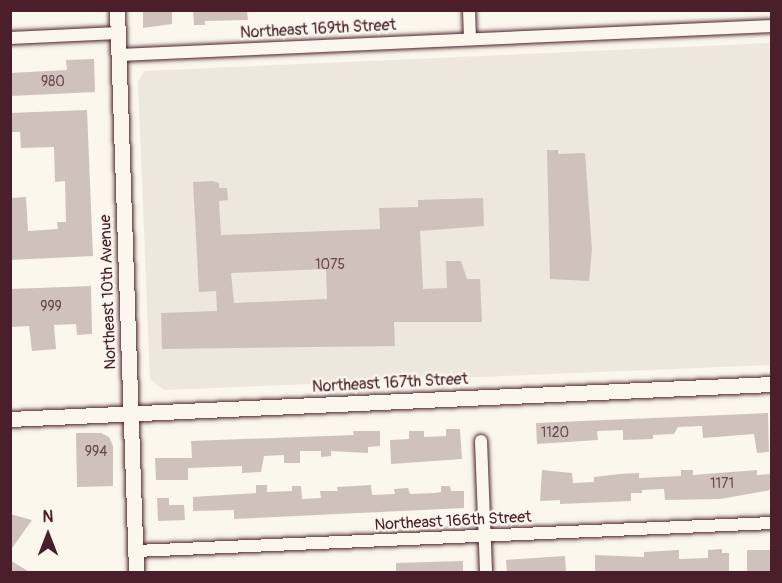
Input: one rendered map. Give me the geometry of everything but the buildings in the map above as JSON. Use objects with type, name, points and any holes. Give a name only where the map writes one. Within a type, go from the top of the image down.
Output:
[{"type":"street","name":"Northeast 10th Avenue","points":[[117,10],[136,573]]},
{"type":"street","points":[[469,10],[470,38]]},
{"type":"street","name":"Northeast 169th Street","points":[[119,56],[470,38],[771,26]]},
{"type":"street","points":[[10,38],[118,33]]},
{"type":"street","name":"Northeast 167th Street","points":[[10,419],[771,384]]},
{"type":"street","points":[[481,441],[486,573]]},
{"type":"street","name":"Northeast 166th Street","points":[[136,551],[771,523]]},
{"type":"shaded area","points":[[771,43],[771,365],[164,390],[150,379],[138,82],[144,71]]}]
